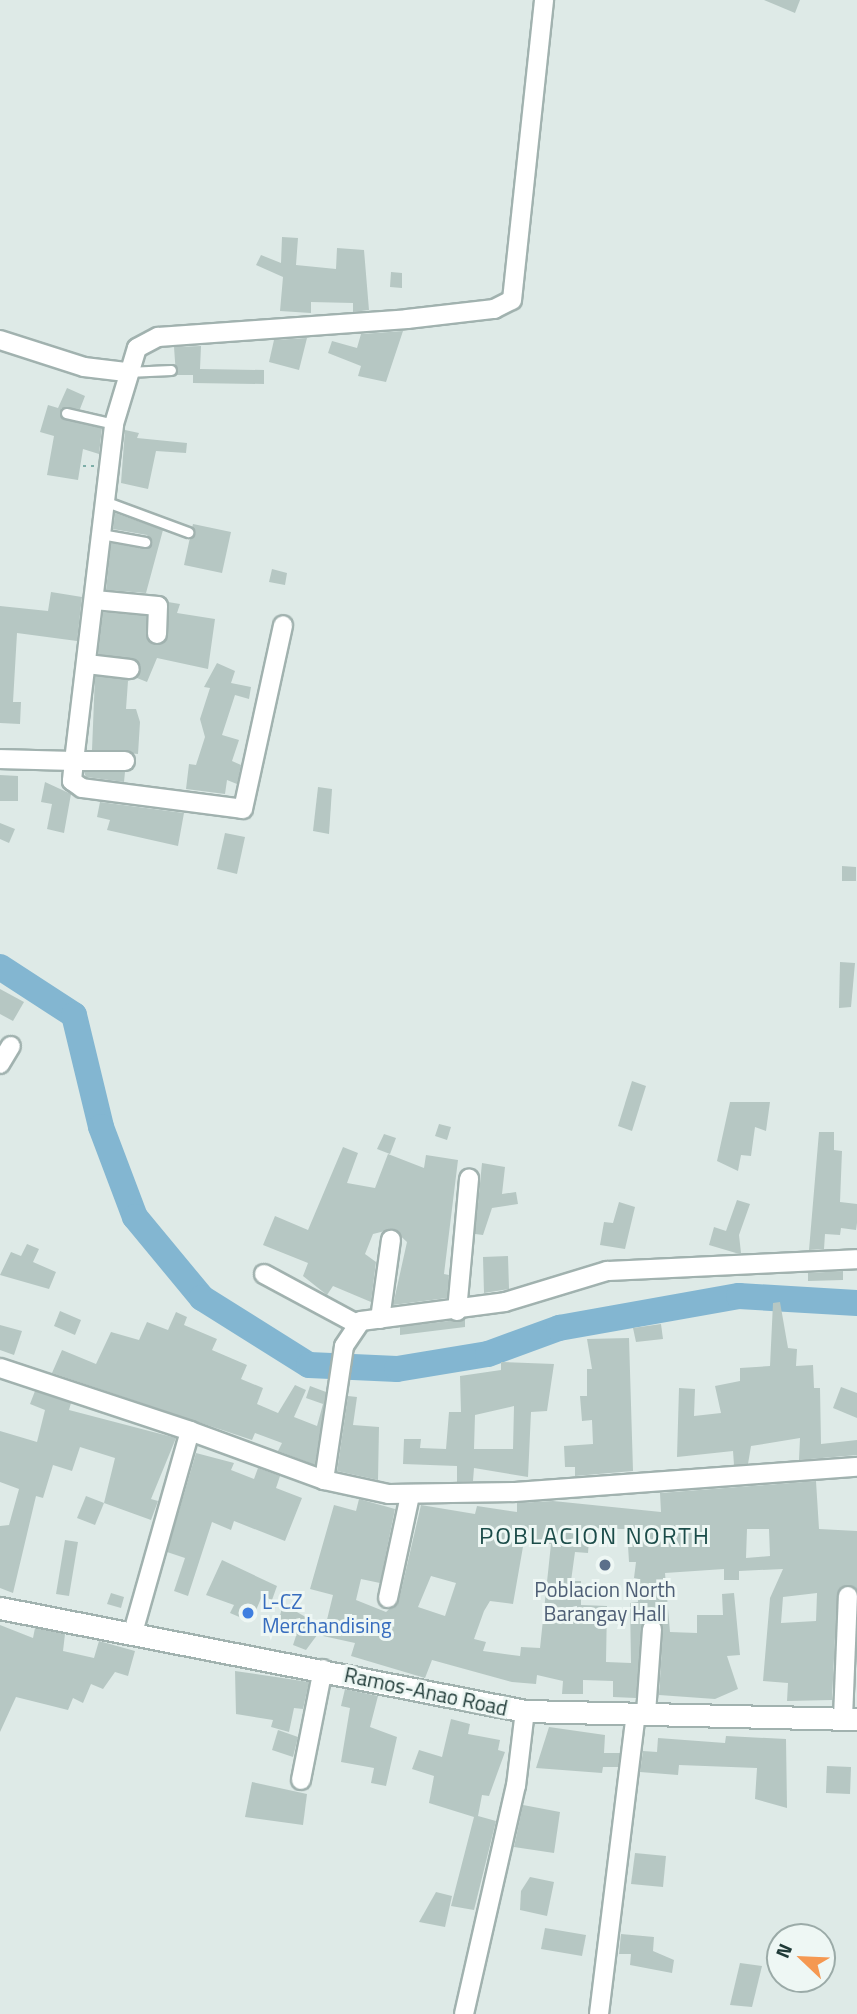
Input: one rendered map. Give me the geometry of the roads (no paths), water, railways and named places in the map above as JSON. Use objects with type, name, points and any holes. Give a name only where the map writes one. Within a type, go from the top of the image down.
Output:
[{"type":"main road","name":"Ramos-Anao Road","points":[[0,1608],[134,1632],[525,1712],[850,1719]]},
{"type":"street","points":[[283,625],[243,809],[82,788],[72,781],[114,424],[126,372],[137,348],[159,337],[407,319],[494,309],[512,300],[544,0]]},
{"type":"street","points":[[0,340],[84,367],[126,372]]},
{"type":"street","points":[[95,600],[158,606],[157,634]]},
{"type":"street","points":[[87,664],[130,668]]},
{"type":"street","points":[[0,759],[125,761]]},
{"type":"street","points":[[0,1064],[11,1046]]},
{"type":"street","points":[[457,1311],[469,1179]]},
{"type":"street","points":[[380,1319],[391,1240]]},
{"type":"street","points":[[264,1274],[355,1323],[457,1311],[607,1271],[857,1259]]},
{"type":"street","points":[[324,1480],[342,1376],[344,1346],[355,1323]]},
{"type":"street","points":[[0,1368],[190,1430],[324,1480],[410,1494],[857,1467]]},
{"type":"street","points":[[134,1632],[190,1430]]},
{"type":"street","points":[[388,1598],[410,1494]]},
{"type":"street","points":[[848,1596],[850,1719]]},
{"type":"street","points":[[599,2014],[652,1629]]},
{"type":"street","points":[[301,1780],[323,1670]]},
{"type":"street","points":[[464,2014],[516,1787],[525,1712]]},
{"type":"lane","points":[[126,372],[171,370]]},
{"type":"lane","points":[[66,413],[114,424]]},
{"type":"lane","points":[[104,501],[188,532]]},
{"type":"lane","points":[[101,534],[145,542]]},
{"type":"waterway","points":[[0,967],[74,1015],[101,1127],[135,1217],[202,1298],[309,1365],[397,1369],[488,1354],[559,1328],[739,1296],[857,1303]]},
{"type":"place","name":"Poblacion North Barangay Hall","points":[[605,1565]]},
{"type":"place","name":"L-CZ Merchandising","points":[[248,1613]]},
{"type":"district","name":"POBLACION NORTH","points":[[595,1536]]}]
